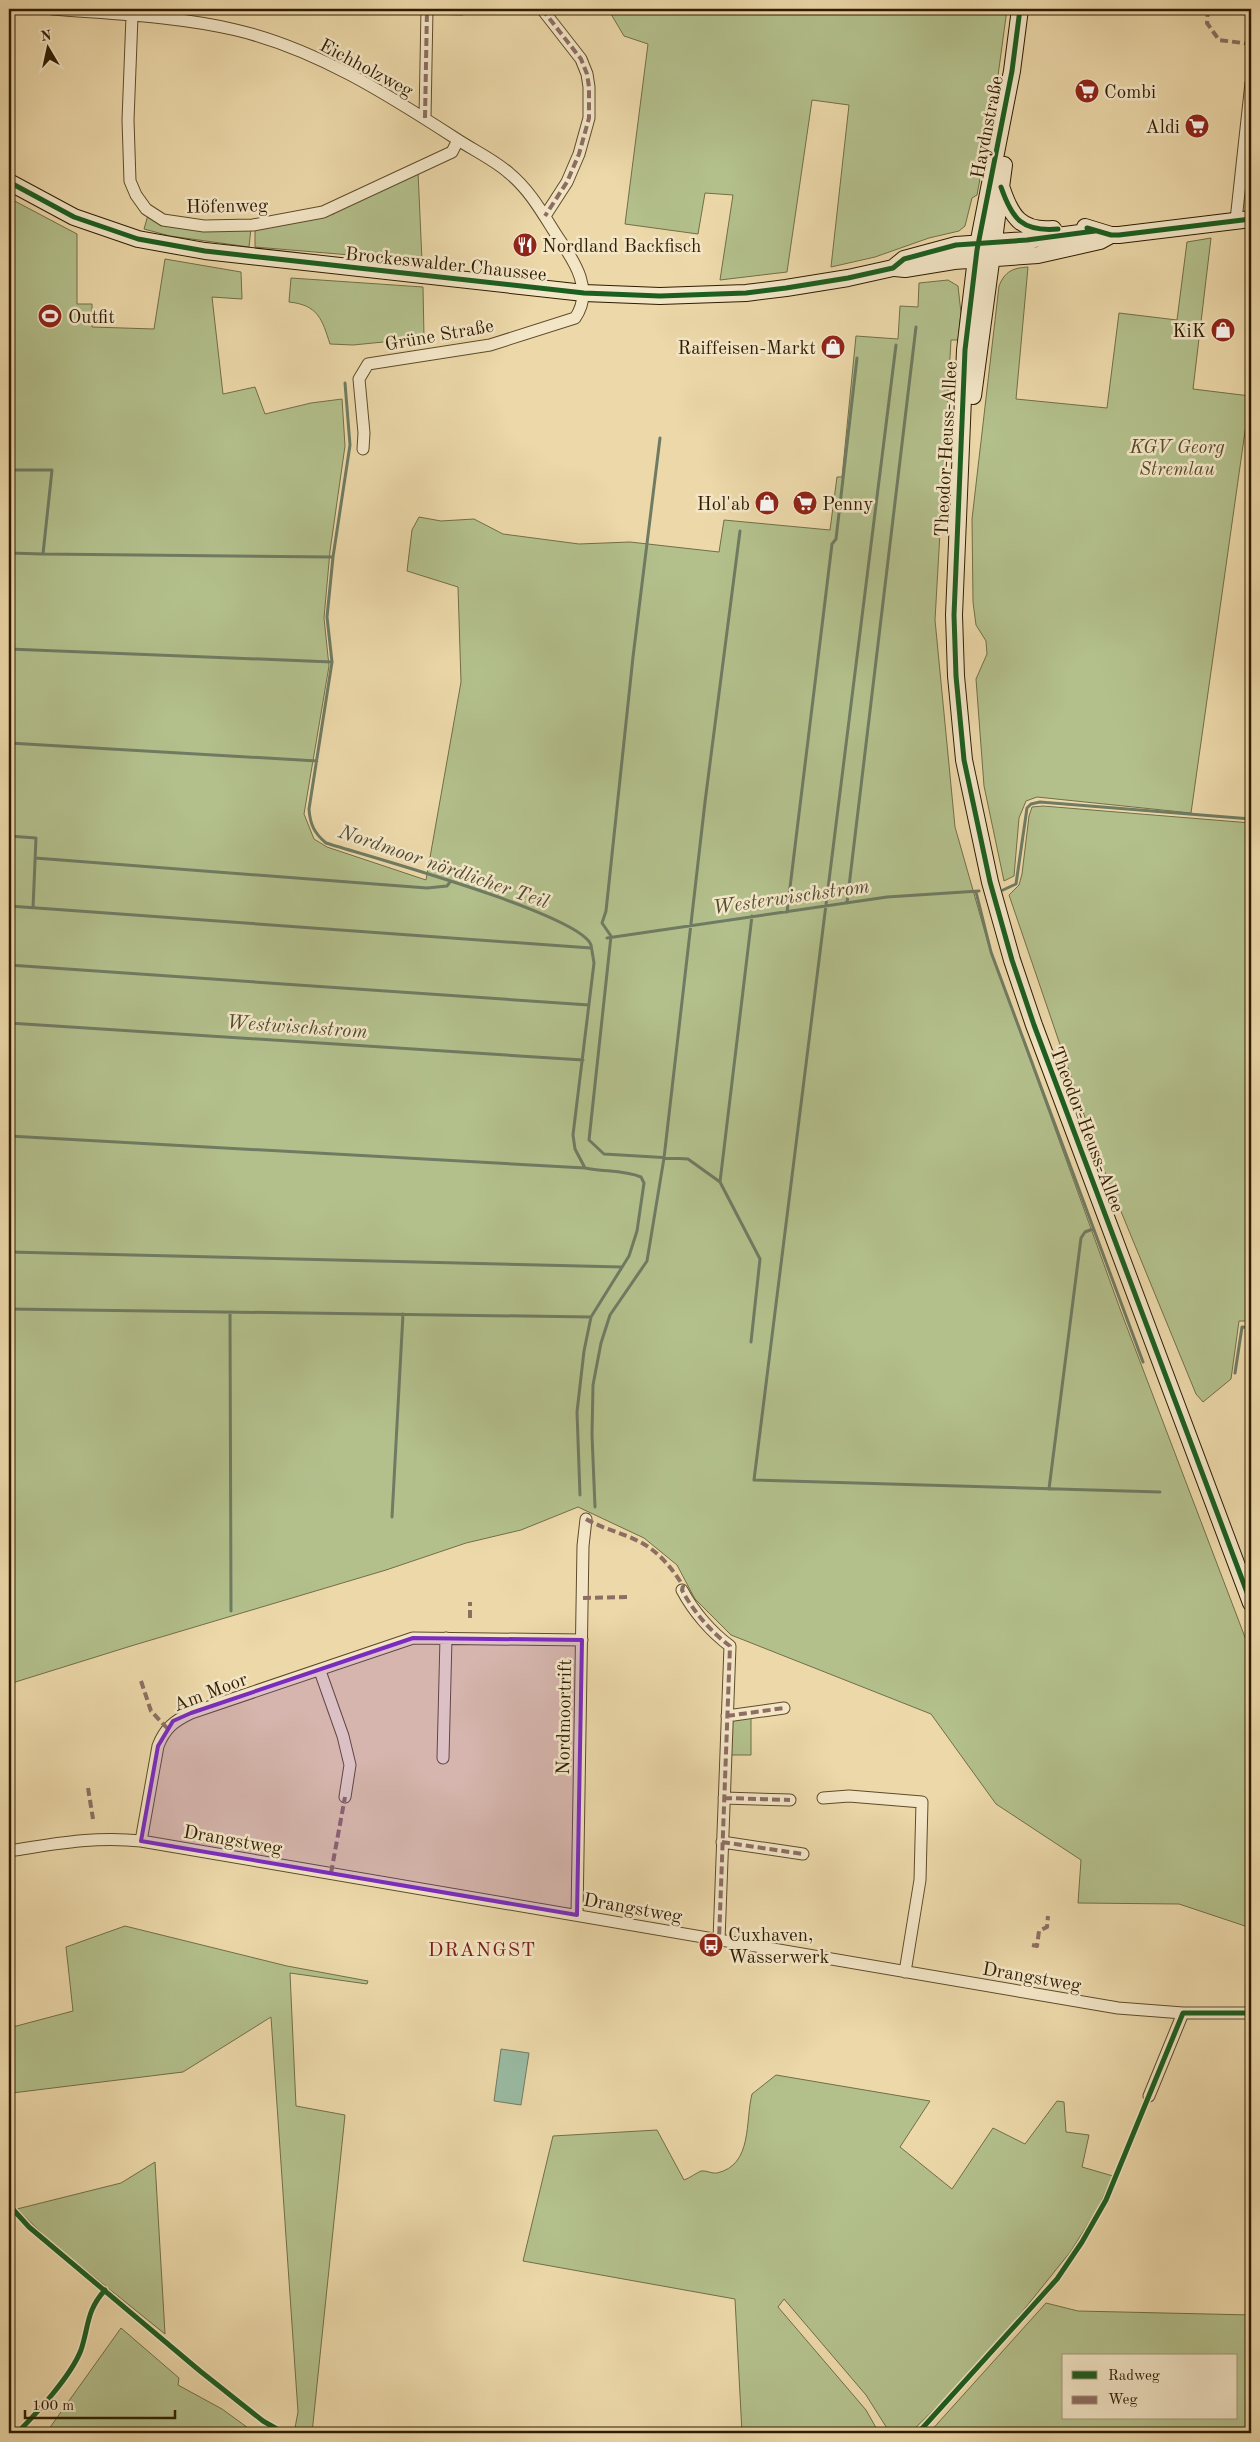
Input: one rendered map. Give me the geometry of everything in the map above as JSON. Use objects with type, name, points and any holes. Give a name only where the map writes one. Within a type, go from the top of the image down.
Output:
[{"type":"street","name":"Eichholzweg","points":[[52,9],[181,20],[237,30],[294,49],[337,68],[425,118],[511,174],[530,194],[576,265],[584,294]]},
{"type":"street","points":[[425,118],[427,9]]},
{"type":"street","points":[[542,9],[581,59],[585,67],[589,87],[588,118],[580,154],[567,182],[545,216]]},
{"type":"street","name":"Haydnstraße","points":[[985,251],[1020,9]]},
{"type":"street","name":"Höfenweg","points":[[132,16],[128,120],[130,181],[136,195],[146,209],[163,220],[204,226],[253,225],[323,212],[452,152],[458,140]]},
{"type":"street","name":"Haydnstraße","points":[[985,251],[1001,187],[1010,119],[1012,71]]},
{"type":"street","points":[[1244,220],[1251,83]]},
{"type":"street","name":"Brockeswalder Chaussee","points":[[9,182],[74,217],[138,239],[205,251],[584,294],[660,296],[746,293],[828,282],[899,268],[904,259],[930,250],[1038,254],[1100,242],[1111,235]]},
{"type":"street","points":[[1001,187],[1010,210],[1026,225],[1044,230],[1082,226],[1095,231]]},
{"type":"street","name":"Brockeswalder Chaussee","points":[[985,251],[1095,231],[1111,235],[1244,220]]},
{"type":"street","name":"Theodor-Heuss-Allee","points":[[985,251],[973,279],[965,350],[964,413],[956,528],[960,650],[974,806],[990,882],[1012,960],[1034,1025],[1251,1603]]},
{"type":"street","name":"Theodor-Heuss-Allee","points":[[960,650],[962,516],[985,251]]},
{"type":"street","points":[[899,268],[913,272],[953,268],[973,279]]},
{"type":"street","name":"Grüne Straße","points":[[363,449],[364,433],[359,379],[368,364],[490,345],[568,320],[574,318],[579,312],[584,294]]},
{"type":"street","name":"Nordmoortrift","points":[[577,1915],[583,1546],[586,1519]]},
{"type":"street","points":[[682,1590],[689,1603],[719,1638],[730,1646],[720,1940]]},
{"type":"street","name":"Am Moor","points":[[141,1841],[158,1746],[163,1733],[173,1721],[413,1638],[582,1640]]},
{"type":"street","points":[[443,1758],[446,1638]]},
{"type":"street","points":[[320,1671],[343,1736],[350,1765],[345,1797]]},
{"type":"street","points":[[727,1716],[784,1708]]},
{"type":"street","points":[[823,1798],[849,1796],[922,1802],[920,1880],[905,1972]]},
{"type":"street","points":[[724,1798],[790,1800]]},
{"type":"street","name":"Drangstweg","points":[[9,1852],[84,1840],[111,1838],[141,1841],[1118,2008],[1183,2012],[1251,2013]]},
{"type":"street","points":[[722,1842],[803,1854]]},
{"type":"street","points":[[1149,2096],[1183,2012]]},
{"type":"highlighted area","points":[[413,1638],[582,1640],[577,1915],[141,1841],[158,1746],[173,1721],[191,1713]]},
{"type":"green space","points":[[431,9],[463,9],[463,15],[431,14]]},
{"type":"green space","points":[[608,9],[1007,9],[995,98],[977,195],[972,198],[965,226],[959,231],[929,238],[875,257],[831,267],[849,105],[812,100],[787,272],[720,280],[733,195],[705,193],[698,234],[625,224],[648,44],[624,36]]},
{"type":"green space","points":[[418,171],[422,261],[255,247],[255,228],[334,214],[340,208]]},
{"type":"green space","points":[[9,198],[77,234],[77,304],[92,304],[92,327],[154,329],[165,259],[241,272],[242,299],[212,297],[223,394],[255,387],[265,414],[311,403],[342,399],[345,446],[330,551],[324,618],[329,666],[304,814],[314,839],[327,847],[426,880],[461,682],[458,587],[407,571],[412,530],[419,517],[441,521],[474,519],[503,534],[579,544],[630,542],[719,552],[724,520],[830,530],[837,477],[842,477],[856,336],[898,339],[900,306],[918,307],[919,283],[948,280],[958,286],[961,313],[958,340],[951,340],[935,620],[955,827],[988,943],[1120,1309],[1251,1653],[1251,1928],[1179,1904],[1078,1903],[1081,1860],[996,1804],[931,1714],[731,1635],[695,1599],[677,1565],[644,1538],[578,1507],[521,1530],[466,1543],[386,1570],[9,1684]]},
{"type":"green space","points":[[148,215],[251,228],[249,247],[170,236],[144,229]]},
{"type":"green space","name":"KGV Georg Stremlau","points":[[1211,238],[1193,389],[1250,396],[1191,813],[1037,797],[1026,801],[1019,818],[1014,876],[1004,881],[984,786],[976,679],[987,654],[986,641],[976,625],[973,602],[972,519],[999,286],[1010,271],[1028,267],[1016,399],[1107,408],[1119,313],[1177,320],[1187,242]]},
{"type":"green space","points":[[291,278],[423,287],[424,338],[353,345],[330,344],[321,321],[313,310],[307,306],[289,302]]},
{"type":"green space","points":[[1043,806],[1251,823],[1251,1321],[1239,1321],[1231,1379],[1203,1402],[1196,1394],[1097,1153],[1009,895],[1019,885],[1022,874],[1029,816],[1032,807]]},
{"type":"green space","points":[[751,1715],[751,1755],[730,1755],[730,1726],[735,1718]]},
{"type":"green space","points":[[125,1926],[287,1966],[368,1981],[367,1984],[290,1973],[296,2106],[345,2115],[312,2433],[294,2433],[298,2412],[271,2017],[183,2072],[12,2093],[9,2068],[9,2028],[73,2011],[66,1947]]},
{"type":"green space","points":[[776,2075],[930,2101],[900,2147],[952,2189],[993,2128],[1025,2144],[1057,2101],[1064,2102],[1066,2132],[1089,2135],[1082,2167],[1113,2176],[1098,2208],[1071,2251],[1014,2322],[943,2401],[910,2433],[890,2433],[866,2395],[784,2299],[778,2307],[866,2410],[879,2433],[742,2433],[735,2299],[523,2261],[553,2136],[657,2130],[684,2180],[701,2171],[717,2173],[729,2168],[737,2161],[745,2141],[752,2094]]},
{"type":"green space","points":[[155,2162],[165,2334],[51,2242],[17,2209],[121,2183]]},
{"type":"green space","points":[[1046,2303],[1078,2311],[1251,2315],[1251,2433],[929,2433]]},
{"type":"green space","points":[[121,2328],[179,2378],[178,2385],[222,2409],[255,2433],[46,2433]]},
{"type":"shaded area","points":[[501,2049],[529,2053],[521,2105],[494,2101]]},
{"type":"waterway","points":[[847,903],[916,327]]},
{"type":"waterway","points":[[896,345],[754,1480],[1160,1492]]},
{"type":"waterway","points":[[787,912],[832,544],[836,539],[857,358]]},
{"type":"waterway","name":"Nordmoor nördlicher Teil","points":[[345,383],[350,445],[333,557],[327,617],[332,662],[309,809],[313,828],[326,843],[470,887],[551,918],[578,932],[591,945]]},
{"type":"waterway","points":[[660,438],[633,657],[606,911],[602,923],[611,936],[589,1140],[604,1154],[688,1159],[720,1182],[760,1259],[751,1342]]},
{"type":"waterway","points":[[9,470],[52,470],[43,554],[332,557]]},
{"type":"waterway","points":[[595,1507],[592,1435],[593,1385],[601,1343],[610,1315],[647,1261],[664,1158],[705,802],[740,531]]},
{"type":"waterway","points":[[9,553],[43,554]]},
{"type":"waterway","points":[[9,649],[332,662]]},
{"type":"waterway","points":[[9,743],[317,761]]},
{"type":"waterway","name":"Westerwischstrom","points":[[1003,890],[1016,884],[1027,808],[1031,804],[1040,802],[1251,819]]},
{"type":"waterway","points":[[9,836],[36,838],[33,908]]},
{"type":"waterway","points":[[35,858],[427,888],[447,886],[450,882]]},
{"type":"waterway","name":"Westerwischstrom","points":[[607,938],[887,897],[979,891]]},
{"type":"waterway","points":[[976,892],[991,952],[1143,1362]]},
{"type":"waterway","points":[[9,906],[591,948]]},
{"type":"waterway","points":[[720,1182],[752,916]]},
{"type":"waterway","points":[[580,1495],[577,1412],[584,1351],[591,1317],[629,1256],[637,1231],[644,1183],[641,1177],[634,1175],[585,1168],[575,1149],[573,1135],[594,963],[591,945]]},
{"type":"waterway","points":[[9,965],[589,1005]]},
{"type":"waterway","name":"Westwischstrom","points":[[9,1023],[583,1060]]},
{"type":"waterway","points":[[9,1136],[585,1168]]},
{"type":"waterway","points":[[1049,1489],[1081,1238],[1085,1232],[1093,1229]]},
{"type":"waterway","points":[[9,1252],[622,1267]]},
{"type":"waterway","points":[[9,1309],[591,1317]]},
{"type":"waterway","points":[[230,1312],[231,1611]]},
{"type":"waterway","points":[[392,1517],[403,1314]]},
{"type":"waterway","points":[[1235,1373],[1242,1327],[1251,1328]]},
{"type":"marked path","points":[[425,118],[427,9]]},
{"type":"marked path","points":[[542,9],[581,59],[587,74],[589,87],[589,118],[579,154],[567,182],[545,216]]},
{"type":"marked path","points":[[1208,9],[1207,23],[1219,40],[1251,44]]},
{"type":"marked path","points":[[586,1519],[640,1542],[659,1555],[683,1586],[682,1590],[686,1598],[697,1613],[709,1628],[730,1646],[719,1940]]},
{"type":"marked path","points":[[583,1598],[630,1597]]},
{"type":"marked path","points":[[470,1602],[470,1618]]},
{"type":"marked path","points":[[141,1681],[151,1711],[167,1728]]},
{"type":"marked path","points":[[727,1716],[784,1708]]},
{"type":"marked path","points":[[88,1788],[93,1819]]},
{"type":"marked path","points":[[331,1873],[345,1797]]},
{"type":"marked path","points":[[724,1798],[790,1800]]},
{"type":"marked path","points":[[722,1842],[803,1854]]},
{"type":"marked path","points":[[1032,1945],[1037,1946],[1039,1931],[1047,1927],[1048,1916]]},
{"type":"cycle path","points":[[1020,9],[1012,71],[977,250],[965,350],[954,615],[956,676],[964,760],[990,882],[1012,960],[1034,1025],[1251,1603]]},
{"type":"cycle path","points":[[9,182],[74,217],[138,239],[205,251],[584,293],[660,296],[746,293],[848,278],[893,268],[904,259],[956,245],[1027,240],[1095,231]]},
{"type":"cycle path","points":[[1001,187],[1009,207],[1020,221],[1035,228],[1058,229]]},
{"type":"cycle path","points":[[1087,228],[1111,235],[1119,235],[1251,219]]},
{"type":"cycle path","points":[[918,2433],[1057,2279],[1082,2242],[1106,2200],[1183,2013],[1251,2013]]},
{"type":"cycle path","points":[[9,2205],[29,2227],[200,2371],[263,2421],[284,2433]]},
{"type":"cycle path","points":[[17,2433],[43,2405],[70,2371],[81,2350],[94,2305],[105,2290]]},
{"type":"place","name":"Combi","points":[[1087,91]]},
{"type":"place","name":"Aldi","points":[[1197,126]]},
{"type":"place","name":"Nordland Backfisch","points":[[525,245]]},
{"type":"place","name":"Outfit","points":[[50,316]]},
{"type":"place","name":"KiK","points":[[1223,330]]},
{"type":"place","name":"Raiffeisen-Markt","points":[[833,347]]},
{"type":"place","name":"Hol'ab","points":[[767,503]]},
{"type":"place","name":"Penny","points":[[805,503]]},
{"type":"place","name":"Cuxhaven, Wasserwerk","points":[[711,1945]]},
{"type":"district","name":"DRANGST","points":[[482,1949]]}]
